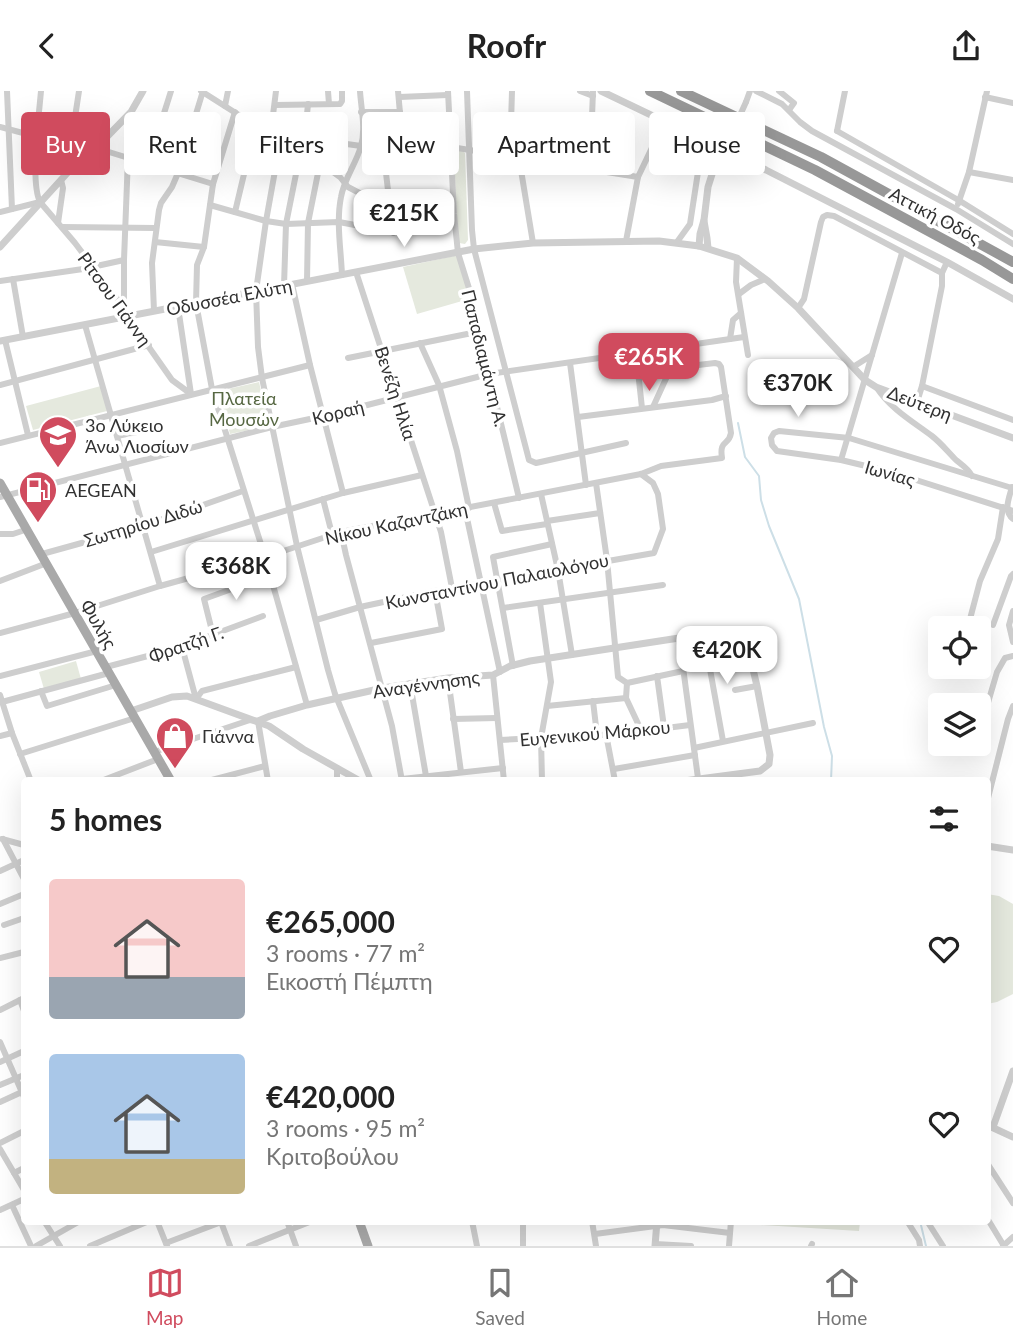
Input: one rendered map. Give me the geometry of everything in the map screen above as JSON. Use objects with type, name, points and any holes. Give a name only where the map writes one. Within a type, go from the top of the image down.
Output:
[{"type":"highway","name":"Αττική Οδός","points":[[650,91],[815,170],[1013,279]]},
{"type":"highway","name":"Αττική Οδός","points":[[681,91],[821,157],[1013,262]]},
{"type":"main road","name":"Φυλής","points":[[0,483],[4,496],[28,529],[169,777]]},
{"type":"main road","points":[[360,1225],[368,1246]]},
{"type":"street","points":[[7,91],[12,209]]},
{"type":"street","points":[[40,112],[41,91]]},
{"type":"street","points":[[76,112],[79,91]]},
{"type":"street","points":[[110,134],[131,112],[142,91]]},
{"type":"street","points":[[164,112],[171,91]]},
{"type":"street","points":[[196,112],[202,91],[235,112],[214,184],[204,247],[197,265],[196,303],[212,389],[265,557],[307,705]]},
{"type":"street","points":[[225,106],[228,91]]},
{"type":"street","points":[[274,112],[276,91]]},
{"type":"street","points":[[328,91],[329,104]]},
{"type":"street","points":[[275,105],[342,103],[342,91]]},
{"type":"street","points":[[348,144],[361,146],[363,139],[360,91]]},
{"type":"street","points":[[467,91],[474,249],[529,460],[536,463],[625,443]]},
{"type":"street","points":[[511,112],[512,91]]},
{"type":"street","points":[[580,91],[593,94],[592,112]]},
{"type":"street","points":[[601,91],[650,112]]},
{"type":"street","points":[[742,112],[750,91]]},
{"type":"street","points":[[756,91],[789,110],[806,127],[956,209],[1013,244]]},
{"type":"street","points":[[779,91],[794,103],[789,110]]},
{"type":"street","points":[[825,138],[837,131],[845,91]]},
{"type":"street","points":[[400,112],[398,94],[448,93]]},
{"type":"street","name":"Παπαδιαμάντη Α.","points":[[448,93],[449,112]]},
{"type":"street","points":[[956,209],[969,172],[986,94],[1013,103]]},
{"type":"street","points":[[307,112],[308,104]]},
{"type":"street","points":[[0,127],[21,132]]},
{"type":"street","points":[[837,131],[1013,234]]},
{"type":"street","points":[[626,241],[638,177],[661,132],[700,156],[691,224],[677,242]]},
{"type":"street","name":"Βενέζη Ηλία","points":[[361,146],[340,198],[339,222],[345,275],[382,351],[442,532],[452,588]]},
{"type":"street","points":[[459,148],[473,150]]},
{"type":"street","points":[[765,166],[1013,299]]},
{"type":"street","points":[[969,172],[1013,180]]},
{"type":"street","points":[[0,175],[10,175]]},
{"type":"street","points":[[36,175],[37,196],[40,202]]},
{"type":"street","points":[[0,247],[66,175]]},
{"type":"street","points":[[121,305],[124,300],[127,175]]},
{"type":"street","points":[[154,311],[152,263],[156,228],[161,203],[176,175]]},
{"type":"street","points":[[184,175],[214,184]]},
{"type":"street","points":[[235,212],[244,175]]},
{"type":"street","points":[[274,175],[256,291],[262,378],[297,546],[337,699],[369,777]]},
{"type":"street","points":[[296,175],[286,224],[288,285],[343,493]]},
{"type":"street","points":[[307,281],[308,223],[318,175]]},
{"type":"street","points":[[337,175],[345,184],[390,209]]},
{"type":"street","points":[[210,205],[286,224],[339,222],[393,232],[386,175]]},
{"type":"street","name":"Παπαδιαμάντη Α.","points":[[452,175],[458,253],[472,298],[477,333],[519,498]]},
{"type":"street","points":[[522,175],[533,243]]},
{"type":"street","points":[[624,175],[638,177]]},
{"type":"street","points":[[704,247],[700,235],[712,175]]},
{"type":"street","points":[[61,180],[63,188],[60,225],[156,228]]},
{"type":"street","points":[[0,212],[40,202]]},
{"type":"street","name":"Ρίτσου Γιάννη","points":[[40,202],[75,243],[121,305],[172,380],[191,394]]},
{"type":"street","points":[[798,308],[804,299],[821,222],[825,216],[834,216],[942,273]]},
{"type":"street","points":[[155,242],[204,247]]},
{"type":"street","name":"Δεύτερη","points":[[458,253],[533,243],[677,242],[704,247],[737,258],[765,279],[798,308],[865,380],[876,387],[1013,438]]},
{"type":"street","name":"Οδυσσέα Ελύτη","points":[[3,341],[458,253]]},
{"type":"street","points":[[841,460],[902,253]]},
{"type":"street","points":[[737,258],[736,282],[748,355]]},
{"type":"street","points":[[0,281],[124,260]]},
{"type":"street","points":[[917,402],[942,286],[942,273],[947,262]]},
{"type":"street","points":[[13,279],[23,337]]},
{"type":"street","points":[[739,294],[765,279]]},
{"type":"street","points":[[178,307],[191,394]]},
{"type":"street","points":[[730,339],[733,320],[741,313]]},
{"type":"street","points":[[85,325],[160,586]]},
{"type":"street","points":[[348,358],[477,333]]},
{"type":"street","name":"Κοραή","points":[[4,496],[489,374],[744,337]]},
{"type":"street","points":[[3,341],[28,435]]},
{"type":"street","points":[[420,343],[439,385],[457,451],[496,673],[497,717],[504,777]]},
{"type":"street","points":[[0,385],[149,345]]},
{"type":"street","points":[[636,353],[642,408]]},
{"type":"street","points":[[853,367],[872,355]]},
{"type":"street","points":[[570,363],[586,485]]},
{"type":"street","points":[[653,407],[669,372],[676,367],[719,364],[728,410]]},
{"type":"street","points":[[0,443],[310,365]]},
{"type":"street","points":[[922,386],[1013,420]]},
{"type":"street","points":[[876,387],[905,418],[934,437],[972,476]]},
{"type":"street","points":[[578,418],[726,396]]},
{"type":"street","points":[[712,400],[728,410]]},
{"type":"street","name":"Νίκου Καζαντζάκη","points":[[0,633],[265,557],[332,534],[641,474],[661,467],[722,458],[722,445],[731,435],[728,410]]},
{"type":"street","points":[[117,436],[156,428]]},
{"type":"street","name":"Ιωνίας","points":[[849,438],[779,431],[774,433],[771,440],[777,451],[841,460],[891,472],[1007,509]]},
{"type":"street","points":[[849,438],[1013,487],[971,616]]},
{"type":"street","name":"Κωνσταντίνου Παλαιολόγου","points":[[316,620],[360,607],[435,591],[654,553],[663,529],[656,487],[641,474]]},
{"type":"street","points":[[151,552],[343,493],[422,475]]},
{"type":"street","points":[[596,483],[607,561],[618,677],[627,683],[683,671]]},
{"type":"street","name":"Σωτηρίου Διδώ","points":[[42,554],[143,526],[243,491]]},
{"type":"street","points":[[541,494],[558,570],[572,655]]},
{"type":"street","points":[[323,499],[332,534]]},
{"type":"street","points":[[494,503],[502,531],[505,532],[600,513]]},
{"type":"street","points":[[1007,509],[1013,519]]},
{"type":"street","points":[[0,534],[13,534],[28,529]]},
{"type":"street","points":[[341,532],[383,688],[401,777]]},
{"type":"street","points":[[513,666],[493,557],[552,544]]},
{"type":"street","points":[[0,581],[47,563]]},
{"type":"street","points":[[993,625],[1013,574]]},
{"type":"street","points":[[213,635],[204,599],[270,575]]},
{"type":"street","points":[[503,608],[663,585]]},
{"type":"street","points":[[371,643],[442,629],[435,591]]},
{"type":"street","points":[[540,603],[551,681],[541,738],[542,777]]},
{"type":"street","points":[[991,693],[997,672],[1013,643],[1009,625],[1012,613],[1000,604]]},
{"type":"street","name":"Φρατζή Γ.","points":[[1,699],[41,691],[182,647],[264,616]]},
{"type":"street","name":"Αναγέννησης","points":[[109,777],[156,755],[240,723],[258,721],[307,705],[410,683],[496,673],[530,661],[679,638],[744,632],[757,686]]},
{"type":"street","points":[[704,636],[723,741]]},
{"type":"street","points":[[679,638],[698,777]]},
{"type":"street","points":[[182,647],[196,699]]},
{"type":"street","points":[[0,676],[97,651]]},
{"type":"street","points":[[1005,657],[1013,656]]},
{"type":"street","points":[[196,699],[202,691],[296,667]]},
{"type":"street","points":[[657,677],[664,727]]},
{"type":"street","points":[[448,678],[458,775]]},
{"type":"street","points":[[410,683],[426,776]]},
{"type":"street","points":[[627,683],[626,698],[641,730]]},
{"type":"street","points":[[41,691],[47,706],[116,685]]},
{"type":"street","points":[[707,777],[760,771],[769,764],[770,755],[757,686],[735,690]]},
{"type":"street","points":[[20,754],[133,714],[172,697],[187,696],[269,726],[353,777]]},
{"type":"street","points":[[547,706],[626,698]]},
{"type":"street","points":[[1,699],[30,777]]},
{"type":"street","points":[[593,701],[597,735]]},
{"type":"street","points":[[991,786],[1013,706]]},
{"type":"street","points":[[239,714],[240,723]]},
{"type":"street","points":[[453,719],[497,717]]},
{"type":"street","points":[[258,721],[267,777]]},
{"type":"street","points":[[614,769],[695,751],[723,741],[813,723]]},
{"type":"street","name":"Ευγενικού Μάρκου","points":[[500,740],[597,735],[690,725]]},
{"type":"street","points":[[0,736],[12,733]]},
{"type":"street","points":[[606,734],[615,777]]},
{"type":"street","points":[[223,777],[265,766]]},
{"type":"street","points":[[337,768],[337,777]]},
{"type":"street","points":[[420,777],[458,775],[503,768]]},
{"type":"street","points":[[2,839],[21,844]]},
{"type":"street","points":[[0,871],[21,862],[2,839]]},
{"type":"street","points":[[991,847],[1013,850]]},
{"type":"street","points":[[0,904],[21,895]]},
{"type":"street","points":[[4,925],[21,919]]},
{"type":"street","points":[[0,958],[21,953]]},
{"type":"street","points":[[0,1010],[21,1000]]},
{"type":"street","points":[[0,1042],[4,1060],[21,1088]]},
{"type":"street","points":[[4,1060],[21,1052]]},
{"type":"street","points":[[991,1124],[1013,1071]]},
{"type":"street","points":[[0,1086],[21,1076]]},
{"type":"street","points":[[0,1102],[21,1094]]},
{"type":"street","points":[[991,1126],[1013,1137]]},
{"type":"street","points":[[0,1143],[21,1132]]},
{"type":"street","points":[[0,1149],[3,1164],[14,1173],[21,1186]]},
{"type":"street","points":[[14,1173],[21,1170]]},
{"type":"street","points":[[991,1170],[1013,1203]]},
{"type":"street","points":[[0,1210],[21,1200]]},
{"type":"street","points":[[12,1205],[21,1224]]},
{"type":"street","points":[[991,1224],[1003,1246],[1013,1237]]},
{"type":"street","points":[[21,1225],[31,1246]]},
{"type":"street","points":[[46,1225],[60,1246]]},
{"type":"street","points":[[36,1246],[73,1225]]},
{"type":"street","points":[[90,1246],[140,1225]]},
{"type":"street","points":[[158,1225],[166,1245],[215,1225]]},
{"type":"street","points":[[223,1225],[230,1246]]},
{"type":"street","points":[[288,1225],[296,1246]]},
{"type":"street","points":[[249,1246],[302,1225]]},
{"type":"street","points":[[473,1225],[477,1246]]},
{"type":"street","points":[[523,1225],[523,1246]]},
{"type":"street","points":[[593,1225],[596,1246]]},
{"type":"street","points":[[594,1234],[651,1225]]},
{"type":"street","points":[[657,1225],[655,1245],[691,1246]]},
{"type":"street","points":[[665,1225],[730,1233]]},
{"type":"street","points":[[729,1246],[731,1225]]},
{"type":"street","points":[[910,1225],[920,1246]]},
{"type":"street","points":[[930,1225],[943,1246]]},
{"type":"green space","points":[[459,150],[465,153],[468,240],[465,244],[458,241],[455,175],[459,175]]},
{"type":"green space","points":[[458,255],[469,299],[417,314],[403,267]]},
{"type":"green space","name":"Πλατεία Μουσών","points":[[259,382],[269,426],[230,434],[219,391]]},
{"type":"green space","points":[[101,386],[107,411],[33,430],[26,406]]},
{"type":"green space","points":[[76,661],[81,679],[44,689],[39,672]]},
{"type":"green space","points":[[991,895],[1013,904],[1013,994],[991,1003]]},
{"type":"green space","points":[[760,1225],[860,1225],[859,1231]]},
{"type":"waterway","points":[[738,423],[745,457],[759,476],[761,500],[769,526],[799,599],[832,756],[831,777]]},
{"type":"waterway","points":[[921,1225],[926,1246]]},
{"type":"place","name":"3ο Λύκειο Άνω Λιοσίων","points":[[58,469]]},
{"type":"place","name":"AEGEAN","points":[[38,524]]},
{"type":"place","name":"Γιάννα","points":[[175,770]]}]
